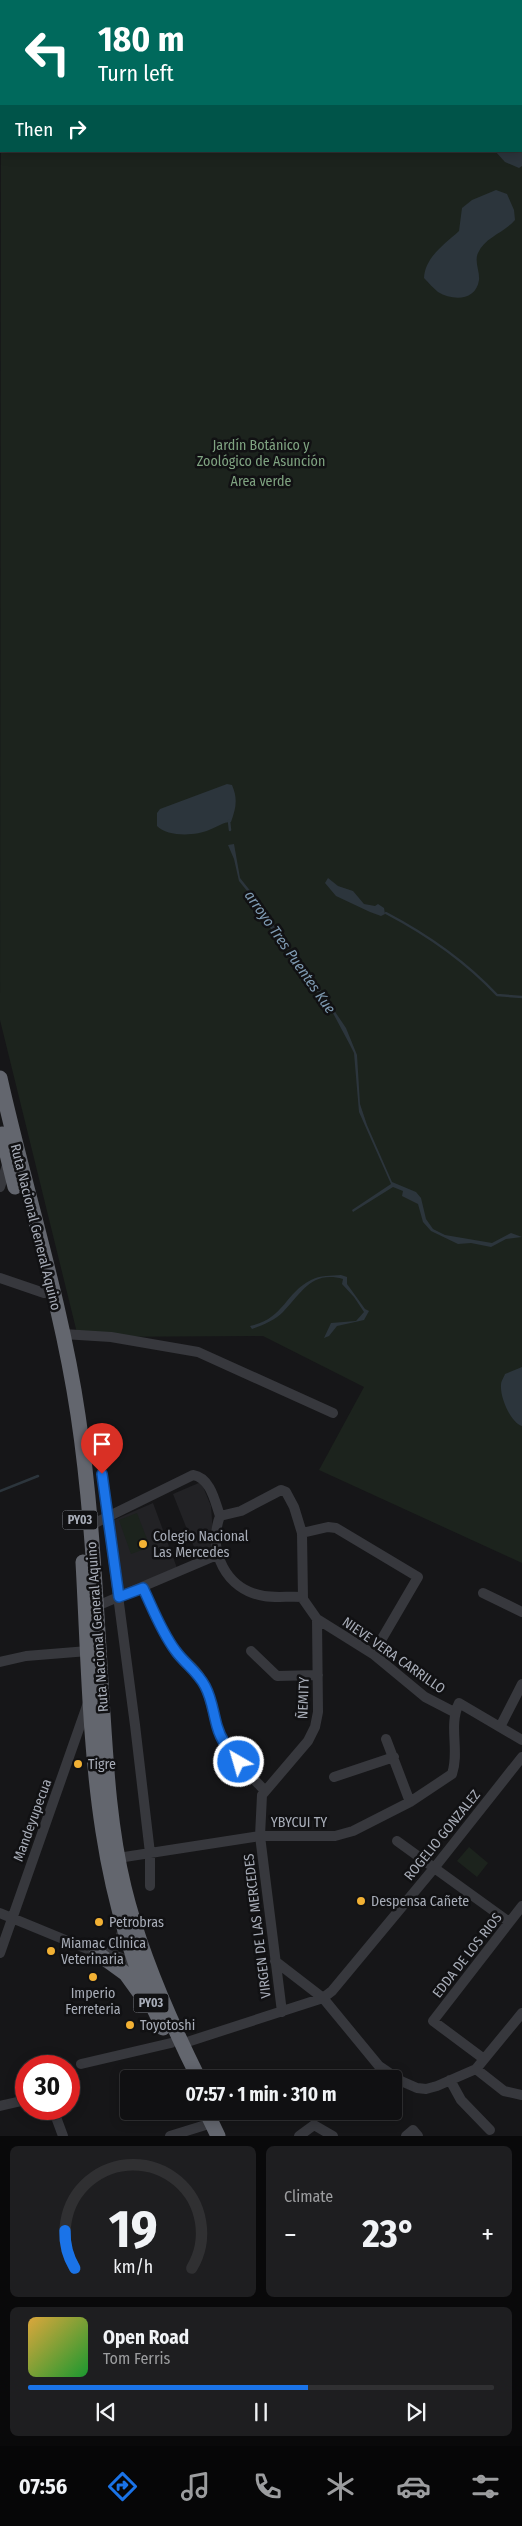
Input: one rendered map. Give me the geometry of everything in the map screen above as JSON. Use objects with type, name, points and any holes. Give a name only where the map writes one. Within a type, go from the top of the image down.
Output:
[{"type":"highway","name":"Ruta Nacional General Aquino","points":[[0,1078],[62,1334],[78,1414],[91,1525],[109,1804],[118,1858],[132,1918],[155,1977],[186,2070]]},
{"type":"highway","name":"Ruta Nacional General Aquino","points":[[0,1123],[44,1293],[65,1384],[75,1448],[90,1697],[99,1812],[105,1854],[135,1965],[157,2016],[193,2070]]},
{"type":"highway","points":[[97,1953],[135,1965],[145,1953]]},
{"type":"highway","points":[[97,1953],[131,1980],[157,2016]]},
{"type":"highway","points":[[213,2120],[229,2136]]},
{"type":"street","points":[[0,1187],[9,1161]]},
{"type":"street","points":[[0,1278],[44,1293]]},
{"type":"street","points":[[62,1334],[111,1337],[198,1352],[333,1413]]},
{"type":"street","points":[[102,1474],[150,1853],[150,1886]]},
{"type":"street","points":[[91,1525],[193,1475],[204,1480],[212,1493],[220,1516],[217,1525],[217,1555],[233,1580],[247,1591],[264,1596],[303,1597],[302,1533],[294,1507],[286,1492],[281,1490],[241,1511],[220,1516]]},
{"type":"street","points":[[302,1533],[328,1527],[336,1528],[418,1577],[373,1654]]},
{"type":"street","points":[[96,1606],[143,1588],[217,1555]]},
{"type":"street","points":[[143,1588],[160,1626],[176,1651],[198,1674],[206,1687],[213,1706],[217,1728],[226,1748],[265,1792]]},
{"type":"street","points":[[483,1593],[522,1612]]},
{"type":"street","name":"NIEVE VERA CARRILLO","points":[[303,1597],[317,1619],[373,1654],[425,1697],[457,1707],[500,1727],[522,1740]]},
{"type":"street","name":"ÑEMITY","points":[[265,1792],[297,1756],[315,1727],[318,1675],[317,1619]]},
{"type":"street","points":[[0,1662],[26,1656],[88,1651]]},
{"type":"street","points":[[251,1651],[277,1676],[318,1675]]},
{"type":"street","points":[[500,1727],[522,1684]]},
{"type":"street","name":"Mandeyupecua","points":[[0,1953],[90,1697]]},
{"type":"street","name":"YBYCUI TY","points":[[118,1858],[260,1836],[335,1836],[353,1831],[410,1802],[452,1774],[454,1766],[453,1721],[457,1707]]},
{"type":"street","points":[[386,1739],[410,1802]]},
{"type":"street","points":[[334,1777],[394,1757]]},
{"type":"street","name":"ROGELIO GONZALEZ","points":[[81,2064],[176,2044],[324,1998],[332,1991],[435,1867],[522,1757]]},
{"type":"street","name":"VIRGEN DE LAS MERCEDES","points":[[265,1792],[262,1795],[260,1836],[282,2012]]},
{"type":"street","points":[[397,1841],[509,1922]]},
{"type":"street","name":"EDDA DE LOS RIOS","points":[[484,2059],[433,2021],[522,1906]]},
{"type":"street","points":[[0,1913],[97,1953],[106,1953],[118,1944],[124,1923]]},
{"type":"street","points":[[275,1960],[324,1998],[379,2066],[401,2082],[426,2089],[476,2070],[522,2013]]},
{"type":"street","points":[[135,1965],[155,1977]]},
{"type":"street","points":[[476,2070],[504,2091],[522,2095]]},
{"type":"street","points":[[450,2080],[461,2100],[490,2130]]},
{"type":"street","points":[[0,2106],[15,2103]]},
{"type":"street","points":[[57,2120],[63,2136]]},
{"type":"street","points":[[170,2136],[213,2120]]},
{"type":"street","points":[[299,2136],[314,2124],[333,2136]]},
{"type":"street","points":[[406,2136],[413,2130],[418,2136]]},
{"type":"shaded area","points":[[201,1482],[211,1506],[214,1548],[209,1553],[198,1557],[173,1494]]},
{"type":"shaded area","name":"Colegio Nacional Las Mercedes","points":[[153,1503],[177,1568],[124,1593],[114,1520]]},
{"type":"green space","points":[[1,152],[522,152],[522,1563],[319,1470],[364,1387],[263,1336],[78,1337],[0,1020]]},
{"type":"green space","points":[[137,1513],[150,1547],[131,1554],[119,1520]]},
{"type":"green space","points":[[469,1847],[488,1863],[477,1877],[457,1861]]},
{"type":"water","points":[[496,152],[522,152],[522,166],[519,168],[505,162]]},
{"type":"water","points":[[496,190],[507,194],[514,210],[515,220],[485,243],[478,253],[479,280],[477,287],[469,295],[457,298],[438,292],[424,278],[428,264],[437,251],[459,231],[462,208],[472,200]]},
{"type":"water","points":[[227,784],[232,785],[236,799],[231,822],[203,832],[189,834],[174,834],[157,826],[157,813],[160,809]]},
{"type":"water","points":[[234,844],[240,878],[260,903],[287,946],[282,948],[252,897],[239,881],[234,859],[228,845]]},
{"type":"water","points":[[328,878],[338,886],[353,891],[364,904],[375,906],[378,904],[384,908],[385,914],[381,916],[370,912],[336,896],[325,883]]},
{"type":"water","points":[[290,951],[303,972],[317,985],[346,1028],[357,1055],[360,1104],[392,1182],[416,1192],[421,1198],[426,1219],[433,1229],[445,1235],[492,1243],[511,1233],[522,1237],[506,1239],[491,1247],[471,1243],[458,1244],[431,1231],[423,1222],[418,1204],[402,1196],[403,1191],[393,1187],[353,1212],[352,1210],[391,1184],[359,1112],[354,1053],[326,1000],[303,978],[286,953]]},
{"type":"water","points":[[341,1275],[347,1277],[347,1284],[365,1309],[369,1311],[364,1320],[337,1326],[329,1336],[324,1338],[331,1323],[356,1321],[364,1312],[342,1284],[343,1279],[332,1277],[323,1278],[308,1285],[273,1320],[252,1329],[250,1326],[270,1318],[302,1285],[314,1278]]},
{"type":"water","points":[[522,1367],[522,1426],[510,1414],[502,1396],[501,1385],[505,1374]]},
{"type":"waterway","name":"arroyo Tres Puentes Kue","points":[[229,821],[230,830]]},
{"type":"waterway","points":[[386,913],[416,930],[459,960],[497,995],[522,997]]},
{"type":"waterway","points":[[0,1491],[38,1476]]},
{"type":"place","name":"Colegio Nacional Las Mercedes","points":[[143,1544]]},
{"type":"place","name":"Tigre","points":[[78,1764]]},
{"type":"place","name":"Despensa Cañete","points":[[361,1901]]},
{"type":"place","name":"Petrobras","points":[[99,1922]]},
{"type":"place","name":"Miamac Clinica Veterinaria","points":[[51,1951]]},
{"type":"place","name":"Imperio Ferreteria","points":[[93,1977]]},
{"type":"place","name":"Toyotoshi","points":[[130,2025]]},
{"type":"route","points":[[102,1474],[119,1597],[143,1588],[160,1626],[176,1651],[198,1674],[206,1687],[213,1706],[217,1728],[226,1748],[239,1762]]},
{"type":"park label","name":"Jardín Botánico y Zoológico de Asunción","points":[[261,454]]},
{"type":"park label","name":"Area verde","points":[[261,481]]}]
